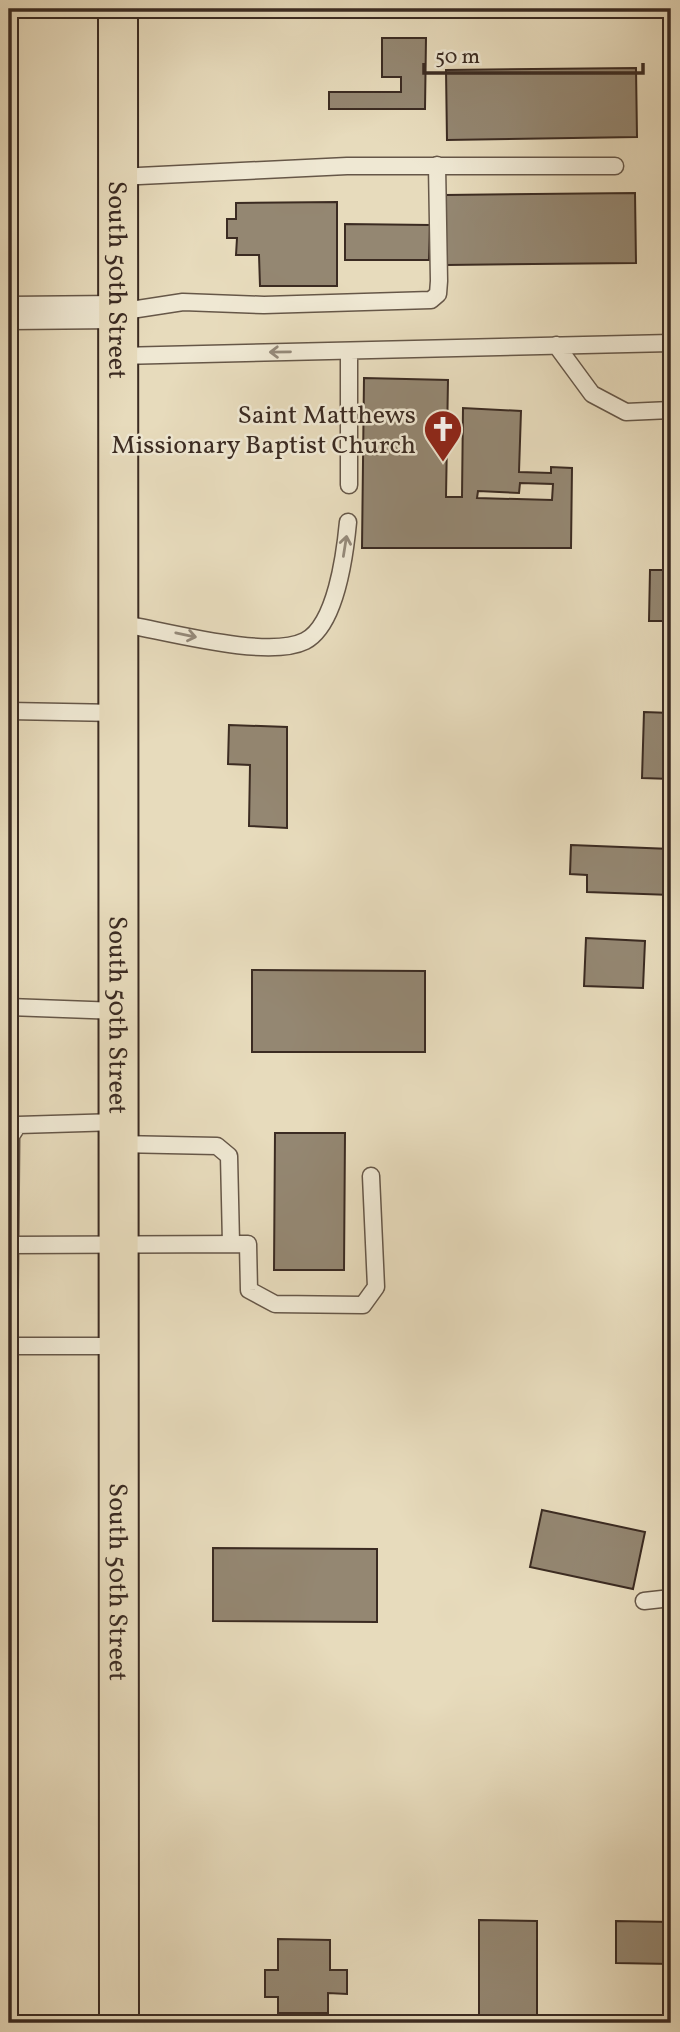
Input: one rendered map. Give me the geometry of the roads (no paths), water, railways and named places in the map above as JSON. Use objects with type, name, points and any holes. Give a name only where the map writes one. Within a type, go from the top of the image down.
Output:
[{"type":"main road","name":"South 50th Street","points":[[118,9],[119,2023]]},
{"type":"street","points":[[9,313],[118,312]]},
{"type":"lane","points":[[118,177],[230,170],[437,165],[615,166]]},
{"type":"lane","points":[[118,312],[183,302],[264,305],[431,300],[438,294],[439,282],[437,165]]},
{"type":"lane","points":[[118,356],[671,343]]},
{"type":"lane","points":[[556,345],[592,394],[626,412],[671,411]]},
{"type":"lane","points":[[349,351],[349,485]]},
{"type":"lane","points":[[118,623],[255,647],[280,647],[306,640],[321,626],[330,607],[346,548],[348,522]]},
{"type":"lane","points":[[9,711],[118,713]]},
{"type":"lane","points":[[9,1007],[118,1011]]},
{"type":"lane","points":[[120,1346],[9,1346],[11,1136],[18,1125],[118,1133],[217,1146],[229,1156],[231,1243]]},
{"type":"lane","points":[[11,1245],[119,1242],[248,1244],[249,1290],[275,1304],[363,1306],[376,1287],[371,1176]]},
{"type":"lane","points":[[644,1601],[671,1598]]},
{"type":"place","name":"Saint Matthews Missionary Baptist Church","points":[[443,463]]}]
